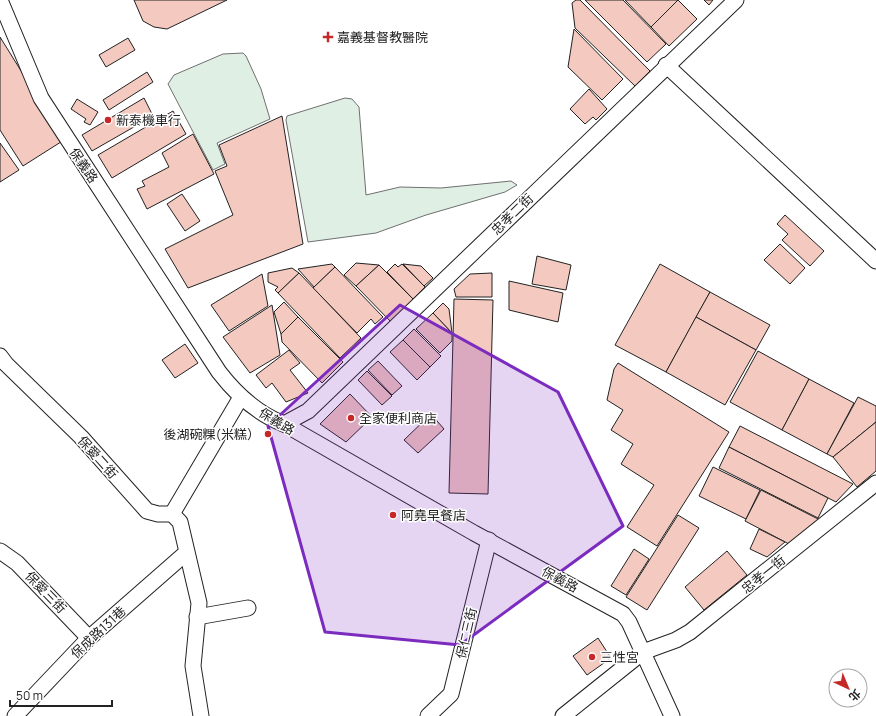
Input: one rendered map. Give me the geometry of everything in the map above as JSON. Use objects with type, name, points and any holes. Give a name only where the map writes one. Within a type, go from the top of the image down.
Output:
[{"type":"street","name":"忠孝二街","points":[[284,424],[308,411],[666,65],[736,0]]},
{"type":"street","name":"保義路","points":[[1,8],[41,98],[219,372],[241,397],[271,419],[284,424],[488,540],[623,614],[629,622],[672,716]]},
{"type":"street","points":[[666,65],[876,261]]},
{"type":"street","name":"保愛二街","points":[[0,356],[6,364],[81,437],[147,510],[158,514],[172,514]]},
{"type":"street","points":[[201,716],[193,666],[199,603],[186,553],[180,522],[172,514],[241,397]]},
{"type":"street","name":"忠孝一街","points":[[563,716],[643,652],[676,640],[690,632],[876,483]]},
{"type":"street","name":"保仁三街","points":[[428,716],[450,694],[488,540]]},
{"type":"street","name":"保愛三街","points":[[0,551],[17,563],[88,638]]},
{"type":"street","name":"保成路131巷","points":[[15,716],[88,638],[186,553]]},
{"type":"street","points":[[197,617],[248,608]]},
{"type":"highlighted area","points":[[400,305],[558,392],[623,526],[460,645],[325,632],[268,426]]},
{"type":"green space","points":[[243,53],[246,56],[261,89],[270,119],[217,143],[225,164],[213,170],[168,84],[174,75],[223,54]]},
{"type":"green space","points":[[345,98],[352,99],[359,107],[366,195],[400,187],[441,188],[511,181],[517,185],[505,192],[426,215],[376,233],[308,242],[286,120],[287,116]]},
{"type":"building","points":[[134,0],[227,0],[167,29],[154,27],[143,21]]},
{"type":"building","points":[[576,0],[580,0],[650,71],[635,86],[575,28],[572,3]]},
{"type":"building","points":[[585,0],[623,0],[666,44],[647,62]]},
{"type":"building","points":[[625,0],[678,0],[651,27]]},
{"type":"building","points":[[678,0],[697,19],[669,46],[651,27]]},
{"type":"building","points":[[704,0],[713,0],[709,5]]},
{"type":"building","points":[[574,29],[623,79],[602,100],[568,67]]},
{"type":"building","points":[[0,37],[64,140],[23,166],[0,130]]},
{"type":"building","points":[[128,38],[135,50],[106,67],[99,55]]},
{"type":"building","points":[[147,72],[153,82],[109,110],[103,100]]},
{"type":"building","points":[[589,89],[607,109],[596,120],[593,117],[585,124],[570,109]]},
{"type":"building","points":[[144,98],[153,116],[92,151],[82,135]]},
{"type":"building","points":[[77,99],[98,112],[90,125],[84,122],[86,119],[71,109]]},
{"type":"building","points":[[173,111],[186,134],[112,178],[98,155]]},
{"type":"building","points":[[282,116],[303,244],[188,288],[165,249],[233,215],[215,171],[227,166],[219,145]]},
{"type":"building","points":[[193,134],[214,174],[147,209],[137,189],[145,186],[142,181],[169,167],[162,153]]},
{"type":"building","points":[[0,143],[19,170],[0,182]]},
{"type":"building","points":[[182,194],[200,221],[185,231],[167,204]]},
{"type":"building","points":[[785,215],[824,251],[810,266],[782,240],[788,234],[777,224]]},
{"type":"building","points":[[780,244],[805,268],[790,284],[764,260]]},
{"type":"building","points":[[537,256],[571,265],[566,290],[532,284]]},
{"type":"building","points":[[356,263],[379,265],[356,286],[344,275]]},
{"type":"building","points":[[332,264],[335,267],[314,287],[298,269]]},
{"type":"building","points":[[395,264],[398,267],[402,264],[425,287],[413,299],[387,272]]},
{"type":"building","points":[[403,264],[421,266],[433,278],[424,286]]},
{"type":"building","points":[[660,264],[710,292],[666,372],[615,345]]},
{"type":"building","points":[[379,265],[414,300],[391,322],[356,286]]},
{"type":"building","points":[[335,267],[383,317],[375,324],[371,319],[357,333],[313,288]]},
{"type":"building","points":[[292,268],[299,273],[278,293],[275,290],[278,287],[268,282],[268,273]]},
{"type":"building","points":[[299,273],[361,338],[340,358],[278,293]]},
{"type":"building","points":[[492,273],[492,297],[456,297],[454,289],[470,274]]},
{"type":"building","points":[[262,274],[268,306],[229,331],[211,305]]},
{"type":"building","points":[[509,281],[563,293],[558,322],[509,310]]},
{"type":"building","points":[[710,292],[770,325],[756,350],[696,317]]},
{"type":"building","points":[[454,299],[493,300],[488,494],[449,493]]},
{"type":"building","points":[[284,302],[298,317],[281,334],[274,312]]},
{"type":"building","points":[[443,303],[449,309],[452,333],[433,313]]},
{"type":"building","points":[[272,305],[280,355],[250,373],[223,337]]},
{"type":"building","points":[[433,313],[452,333],[452,341],[440,353],[416,329]]},
{"type":"building","points":[[298,317],[343,362],[322,383],[282,342],[281,334]]},
{"type":"building","points":[[696,317],[756,350],[725,405],[666,372]]},
{"type":"building","points":[[414,329],[441,356],[430,367],[403,340]]},
{"type":"building","points":[[403,340],[430,367],[417,380],[390,352]]},
{"type":"building","points":[[185,344],[198,363],[175,378],[162,360]]},
{"type":"building","points":[[289,350],[300,363],[290,370],[308,393],[286,402],[272,383],[266,388],[256,375]]},
{"type":"building","points":[[758,351],[809,379],[782,430],[730,402]]},
{"type":"building","points":[[378,361],[402,386],[392,395],[368,370]]},
{"type":"building","points":[[618,363],[729,432],[657,546],[627,527],[654,485],[621,464],[633,444],[611,430],[623,410],[607,400],[614,369]]},
{"type":"building","points":[[367,371],[392,396],[382,405],[358,380]]},
{"type":"building","points":[[809,379],[854,403],[827,454],[782,430]]},
{"type":"building","points":[[350,394],[372,417],[346,442],[320,424]]},
{"type":"building","points":[[858,397],[876,406],[876,422],[833,457],[827,454]]},
{"type":"building","points":[[431,414],[444,429],[418,453],[404,440]]},
{"type":"building","points":[[876,422],[876,471],[857,487],[833,457]]},
{"type":"building","points":[[740,426],[853,484],[836,502],[729,447]]},
{"type":"building","points":[[729,447],[828,498],[818,518],[719,468]]},
{"type":"building","points":[[713,467],[760,490],[746,519],[699,496]]},
{"type":"building","points":[[761,490],[820,520],[789,544],[745,521]]},
{"type":"building","points":[[678,515],[699,528],[647,610],[626,597]]},
{"type":"building","points":[[759,529],[785,542],[767,557],[750,549]]},
{"type":"building","points":[[634,549],[649,559],[626,595],[611,586]]},
{"type":"building","points":[[727,551],[747,575],[704,610],[685,587]]},
{"type":"building","name":"三性宮","points":[[598,638],[611,658],[587,675],[573,656]]},
{"type":"place","name":"嘉義基督教醫院","points":[[328,37]]},
{"type":"place","name":"新泰機車行","points":[[108,120]]},
{"type":"place","name":"全家便利商店","points":[[351,418]]},
{"type":"place","name":"後湖碗粿(米糕）","points":[[268,434]]},
{"type":"place","name":"阿堯早餐店","points":[[393,515]]},
{"type":"place","name":"三性宮","points":[[592,657]]}]
